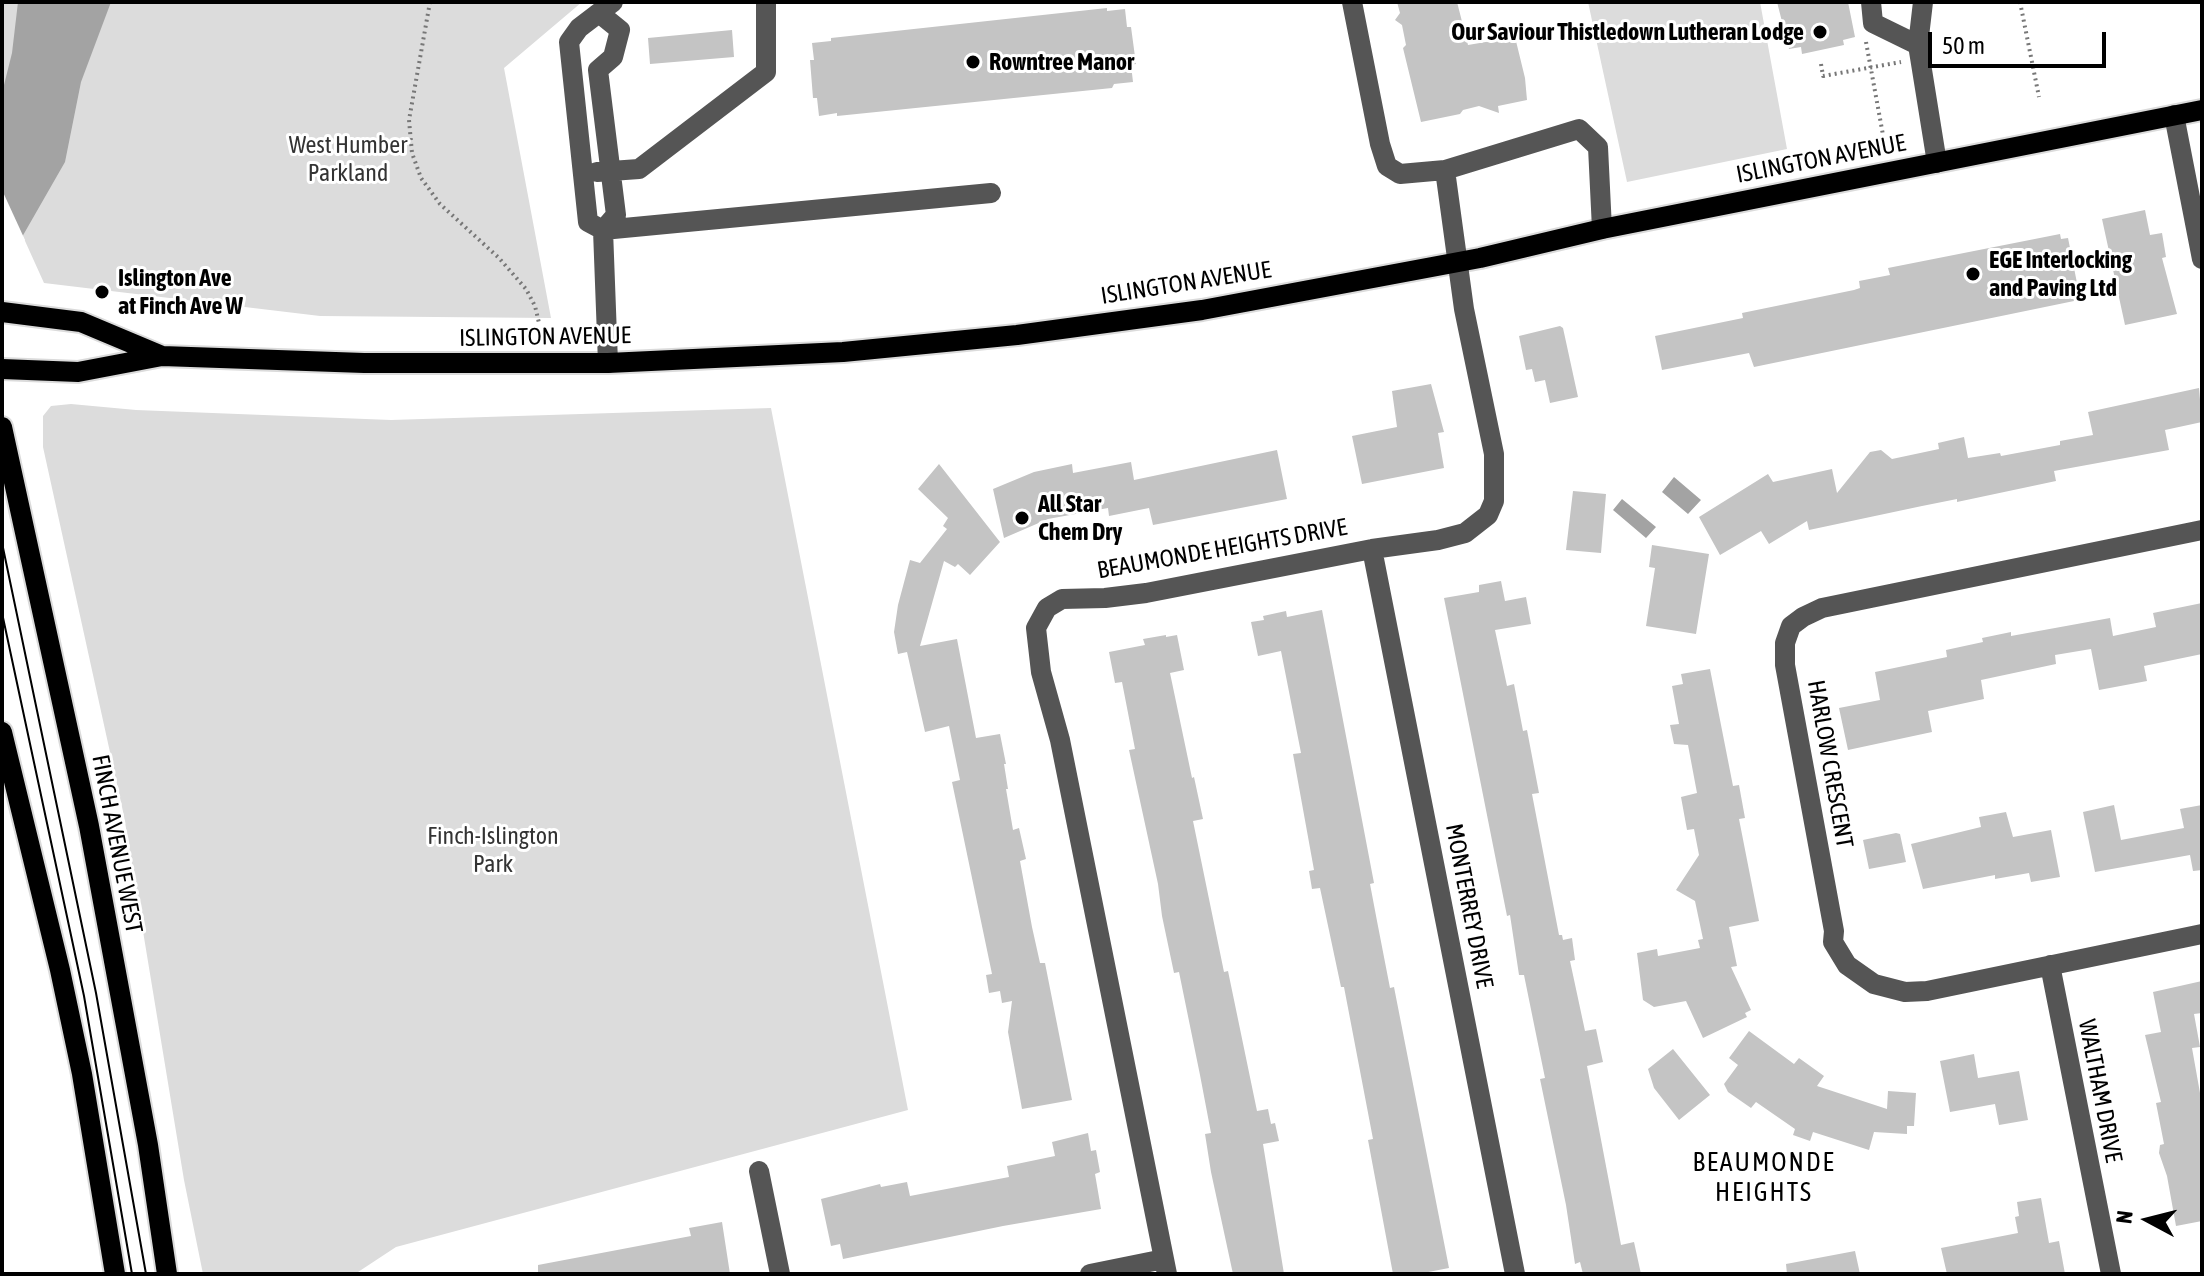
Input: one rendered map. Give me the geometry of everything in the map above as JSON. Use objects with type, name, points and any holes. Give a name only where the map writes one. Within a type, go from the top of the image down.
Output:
[{"type":"main road","name":"ISLINGTON AVENUE","points":[[2,369],[78,372],[162,356],[364,363],[608,363],[843,352],[1017,335],[1202,310],[2202,110]]},
{"type":"main road","name":"ISLINGTON AVENUE","points":[[2,312],[81,322],[162,356]]},
{"type":"main road","name":"FINCH AVENUE WEST","points":[[2,427],[89,826],[148,1145],[167,1274]]},
{"type":"main road","points":[[2,732],[82,1074],[115,1274]]},
{"type":"street","points":[[583,173],[639,169],[766,72],[766,2]]},
{"type":"street","points":[[1352,2],[1387,166],[1400,174],[1445,170],[1579,129],[1598,147],[1602,229]]},
{"type":"street","points":[[1871,2],[1873,23],[1918,52]]},
{"type":"street","points":[[1923,2],[1918,52],[1937,163]]},
{"type":"street","points":[[608,363],[603,230],[616,215],[598,70],[613,57],[620,30],[606,7],[579,28],[569,42],[588,222],[603,230],[991,193]]},
{"type":"street","points":[[2174,115],[2202,259]]},
{"type":"street","name":"BEAUMONDE HEIGHTS DRIVE","points":[[1166,1267],[1060,740],[1041,672],[1036,628],[1047,608],[1062,599],[1146,593],[1372,549],[1438,540],[1465,533],[1488,515],[1494,501],[1494,454],[1464,309],[1445,170]]},
{"type":"street","name":"HARLOW CRESCENT","points":[[2202,530],[1822,608],[1791,626],[1785,643],[1785,665],[1834,931],[1833,942],[1847,965],[1874,984],[1905,992],[1927,991],[2202,934]]},
{"type":"street","name":"MONTERREY DRIVE","points":[[1372,549],[1515,1274]]},
{"type":"street","name":"WALTHAM DRIVE","points":[[2050,965],[2111,1274]]},
{"type":"street","points":[[759,1171],[780,1274]]},
{"type":"street","points":[[1090,1274],[1166,1267]]},
{"type":"path","points":[[430,2],[409,120],[416,165],[421,178],[440,204],[499,258],[526,289],[539,323]]},
{"type":"path","points":[[2020,2],[2039,97]]},
{"type":"path","points":[[1865,37],[1883,135]]},
{"type":"path","points":[[1821,64],[1823,76],[1870,68],[1918,52]]},
{"type":"green space","name":"West Humber Parkland","points":[[2,2],[582,2],[504,68],[551,318],[320,316],[44,283],[2,190]]},
{"type":"green space","points":[[1588,2],[1760,2],[1787,149],[1627,182]]},
{"type":"green space","name":"Finch-Islington Park","points":[[71,404],[136,410],[391,420],[771,408],[908,1110],[396,1247],[355,1274],[203,1274],[184,1180],[124,816],[43,447],[43,416],[51,406]]},
{"type":"shaded area","points":[[18,2],[111,2],[81,82],[65,162],[2,272],[2,93],[12,53]]},
{"type":"shaded area","points":[[1674,477],[1701,500],[1688,514],[1662,492]]},
{"type":"shaded area","points":[[1622,499],[1656,527],[1646,538],[1613,510]]},
{"type":"pier","points":[[2,190],[25,240],[2,276]]},
{"type":"building","points":[[1397,2],[1457,2],[1468,45],[1515,37],[1527,100],[1498,106],[1499,113],[1479,106],[1463,110],[1460,114],[1421,122],[1403,48],[1406,45],[1402,25],[1395,20],[1400,13]]},
{"type":"building","name":"Our Saviour Thistledown Lutheran Lodge","points":[[1777,2],[1848,2],[1855,37],[1843,40],[1844,45],[1802,54],[1801,47],[1789,49]]},
{"type":"building","name":"Rowntree Manor","points":[[1107,8],[1107,11],[1125,9],[1136,64],[1131,65],[1133,82],[1114,84],[1112,88],[819,116],[817,98],[813,98],[812,43],[831,41],[831,38]]},
{"type":"building","points":[[732,30],[734,57],[650,64],[648,38]]},
{"type":"building","points":[[2145,210],[2150,235],[2162,233],[2166,257],[2162,258],[2177,314],[2125,325],[2102,219]]},
{"type":"building","points":[[2060,234],[2061,239],[2068,238],[2079,293],[2073,294],[2074,301],[1754,367],[1749,353],[1662,370],[1655,336],[1743,318],[1742,313],[1854,290],[1860,288],[1859,281],[1890,275],[1888,268]]},
{"type":"building","points":[[1560,326],[1563,328],[1578,397],[1550,403],[1545,380],[1535,382],[1532,369],[1526,370],[1519,336]]},
{"type":"building","points":[[1431,384],[1444,432],[1438,433],[1444,468],[1362,484],[1352,436],[1397,427],[1392,391]]},
{"type":"building","points":[[2199,388],[2202,422],[2165,430],[2169,450],[2054,471],[2056,481],[1809,530],[1807,521],[1769,544],[1761,531],[1720,555],[1699,517],[1768,474],[1773,482],[1832,469],[1837,493],[1870,452],[1881,450],[1892,459],[1939,449],[1938,443],[1964,437],[1968,458],[2000,453],[2001,456],[2060,445],[2060,441],[2093,435],[2088,412]]},
{"type":"building","points":[[1277,450],[1287,499],[1153,525],[1149,508],[1109,516],[1108,508],[1048,519],[1004,538],[993,489],[1034,472],[1072,464],[1073,473],[1131,462],[1134,480]]},
{"type":"building","points":[[939,464],[1000,542],[970,575],[958,564],[955,567],[944,561],[920,646],[957,639],[976,738],[1000,734],[1013,830],[1019,828],[1026,859],[1020,861],[1032,927],[1040,963],[1045,963],[1072,1100],[1022,1109],[1008,1032],[1012,1001],[1002,1003],[1000,991],[989,993],[986,975],[992,974],[952,782],[960,780],[949,726],[925,732],[907,652],[898,654],[894,632],[910,560],[920,563],[947,529],[943,526],[948,518],[918,489]]},
{"type":"building","points":[[1573,491],[1606,494],[1601,553],[1566,550]]},
{"type":"building","points":[[1652,545],[1709,554],[1696,634],[1646,626],[1655,568],[1649,567]]},
{"type":"building","points":[[1501,581],[1505,601],[1526,597],[1531,624],[1495,630],[1507,686],[1514,684],[1523,731],[1527,730],[1539,793],[1532,794],[1559,935],[1563,940],[1572,938],[1575,960],[1570,961],[1585,1031],[1596,1029],[1603,1062],[1587,1066],[1621,1245],[1634,1242],[1641,1274],[1583,1274],[1580,1262],[1575,1264],[1540,1079],[1545,1078],[1524,975],[1519,975],[1510,915],[1507,916],[1444,598],[1479,592],[1479,585]]},
{"type":"building","points":[[2202,603],[2202,654],[2144,666],[2147,681],[2099,690],[2091,649],[2055,655],[2056,664],[1981,680],[1984,699],[1928,711],[1932,732],[1848,750],[1839,708],[1880,700],[1875,672],[1947,657],[1946,650],[2011,632],[2011,636],[2110,618],[2113,636],[2156,627],[2153,613]]},
{"type":"building","points":[[1322,610],[1374,883],[1370,884],[1377,921],[1390,988],[1394,987],[1449,1268],[1418,1274],[1393,1274],[1368,1140],[1373,1139],[1344,987],[1341,987],[1320,888],[1312,889],[1309,871],[1314,870],[1293,754],[1301,753],[1281,651],[1258,656],[1251,622],[1286,611],[1287,617]]},
{"type":"building","points":[[1177,635],[1184,670],[1170,673],[1203,819],[1193,821],[1224,972],[1228,971],[1257,1111],[1268,1109],[1279,1141],[1263,1144],[1284,1274],[1233,1274],[1211,1172],[1205,1134],[1211,1133],[1200,1075],[1179,972],[1174,973],[1129,750],[1135,749],[1122,682],[1115,683],[1109,652],[1145,645],[1143,639]]},
{"type":"building","points":[[1710,669],[1733,786],[1739,785],[1745,818],[1739,819],[1759,921],[1729,927],[1737,966],[1731,967],[1751,1010],[1745,1013],[1747,1017],[1703,1038],[1686,1001],[1654,1007],[1643,1000],[1637,953],[1657,949],[1658,956],[1700,948],[1698,940],[1703,939],[1695,901],[1676,890],[1699,855],[1694,829],[1687,830],[1681,797],[1697,793],[1688,745],[1674,744],[1670,725],[1679,724],[1672,686],[1683,684],[1681,674]]},
{"type":"building","points":[[2114,805],[2121,840],[2184,828],[2180,809],[2202,805],[2202,870],[2193,871],[2190,855],[2095,872],[2083,812]]},
{"type":"building","points":[[2006,812],[2013,837],[2051,830],[2060,877],[2031,882],[2029,873],[1995,879],[1995,875],[1923,889],[1911,844],[1981,827],[1979,817]]},
{"type":"building","points":[[1900,834],[1906,862],[1869,869],[1863,840]]},
{"type":"building","points":[[2202,981],[2202,1013],[2194,1014],[2200,1047],[2192,1048],[2202,1092],[2202,1221],[2176,1226],[2167,1176],[2159,1153],[2160,1145],[2164,1144],[2156,1103],[2161,1102],[2145,1035],[2161,1032],[2153,992]]},
{"type":"building","points":[[1749,1031],[1794,1064],[1799,1058],[1824,1076],[1817,1086],[1887,1109],[1888,1091],[1916,1093],[1914,1126],[1907,1126],[1907,1134],[1874,1132],[1869,1150],[1813,1132],[1810,1141],[1793,1135],[1795,1129],[1756,1102],[1751,1108],[1728,1092],[1724,1084],[1738,1065],[1729,1058]]},
{"type":"building","points":[[1673,1049],[1710,1095],[1679,1120],[1654,1088],[1648,1069]]},
{"type":"building","points":[[1974,1054],[1978,1078],[2019,1071],[2028,1120],[1999,1125],[1995,1104],[1950,1112],[1940,1061]]},
{"type":"building","points":[[1088,1133],[1091,1151],[1096,1150],[1100,1172],[1095,1174],[1101,1209],[843,1259],[840,1244],[831,1246],[821,1199],[880,1184],[881,1187],[907,1182],[910,1196],[1009,1177],[1007,1166],[1055,1156],[1052,1142]]},
{"type":"building","points":[[2041,1198],[2049,1243],[2059,1241],[2065,1274],[1947,1274],[1941,1248],[2018,1233],[2015,1217],[2019,1216],[2017,1202]]},
{"type":"building","points":[[722,1222],[730,1274],[538,1274],[538,1265],[691,1236],[689,1228]]},
{"type":"building","points":[[1855,1251],[1860,1274],[1787,1274],[1786,1264]]},
{"type":"tram line","points":[[2,543],[96,993],[146,1274]]},
{"type":"tram line","points":[[2,613],[84,996],[132,1274]]},
{"type":"place","name":"Our Saviour Thistledown Lutheran Lodge","points":[[1820,32]]},
{"type":"place","name":"Rowntree Manor","points":[[973,62]]},
{"type":"place","name":"EGE Interlocking and Paving Ltd","points":[[1973,274]]},
{"type":"place","name":"Islington Ave at Finch Ave W","points":[[102,292]]},
{"type":"place","name":"All Star Chem Dry","points":[[1022,518]]},
{"type":"district","name":"BEAUMONDE HEIGHTS","points":[[1764,1178]]}]
